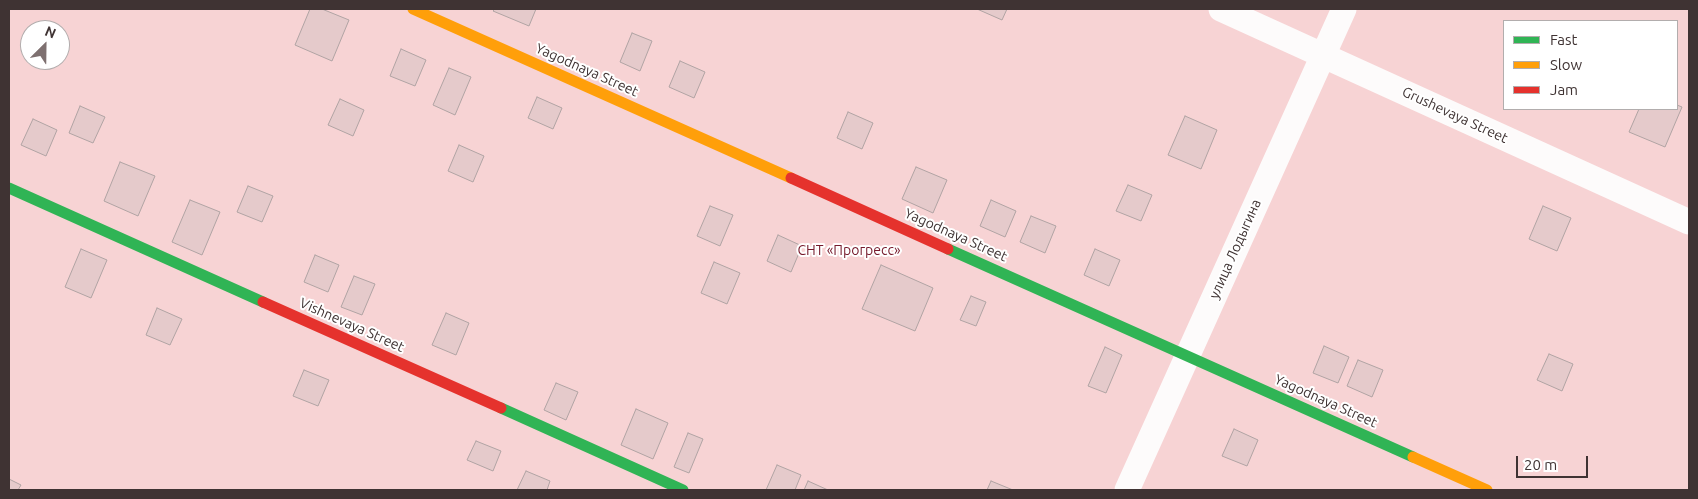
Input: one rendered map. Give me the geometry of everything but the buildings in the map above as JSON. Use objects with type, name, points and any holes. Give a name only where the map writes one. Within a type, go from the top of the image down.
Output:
[{"type":"street","name":"Yagodnaya Street","points":[[413,9],[1487,490]]},
{"type":"street","name":"Grushevaya Street","points":[[1221,9],[1689,222]]},
{"type":"street","name":"улица Лодыгина","points":[[1127,490],[1344,9]]},
{"type":"street","name":"Vishnevaya Street","points":[[9,188],[683,490]]},
{"type":"green space","name":"СНТ «Прогресс»","points":[[9,9],[1689,9],[1689,490],[9,490]]},
{"type":"traffic: fast","points":[[9,188],[263,302]]},
{"type":"traffic: fast","points":[[948,249],[1413,457]]},
{"type":"traffic: fast","points":[[501,408],[683,490]]},
{"type":"traffic: slow","points":[[413,9],[791,178]]},
{"type":"traffic: slow","points":[[1413,457],[1487,490]]},
{"type":"traffic: jam","points":[[791,178],[948,249]]},
{"type":"traffic: jam","points":[[263,302],[501,408]]}]
